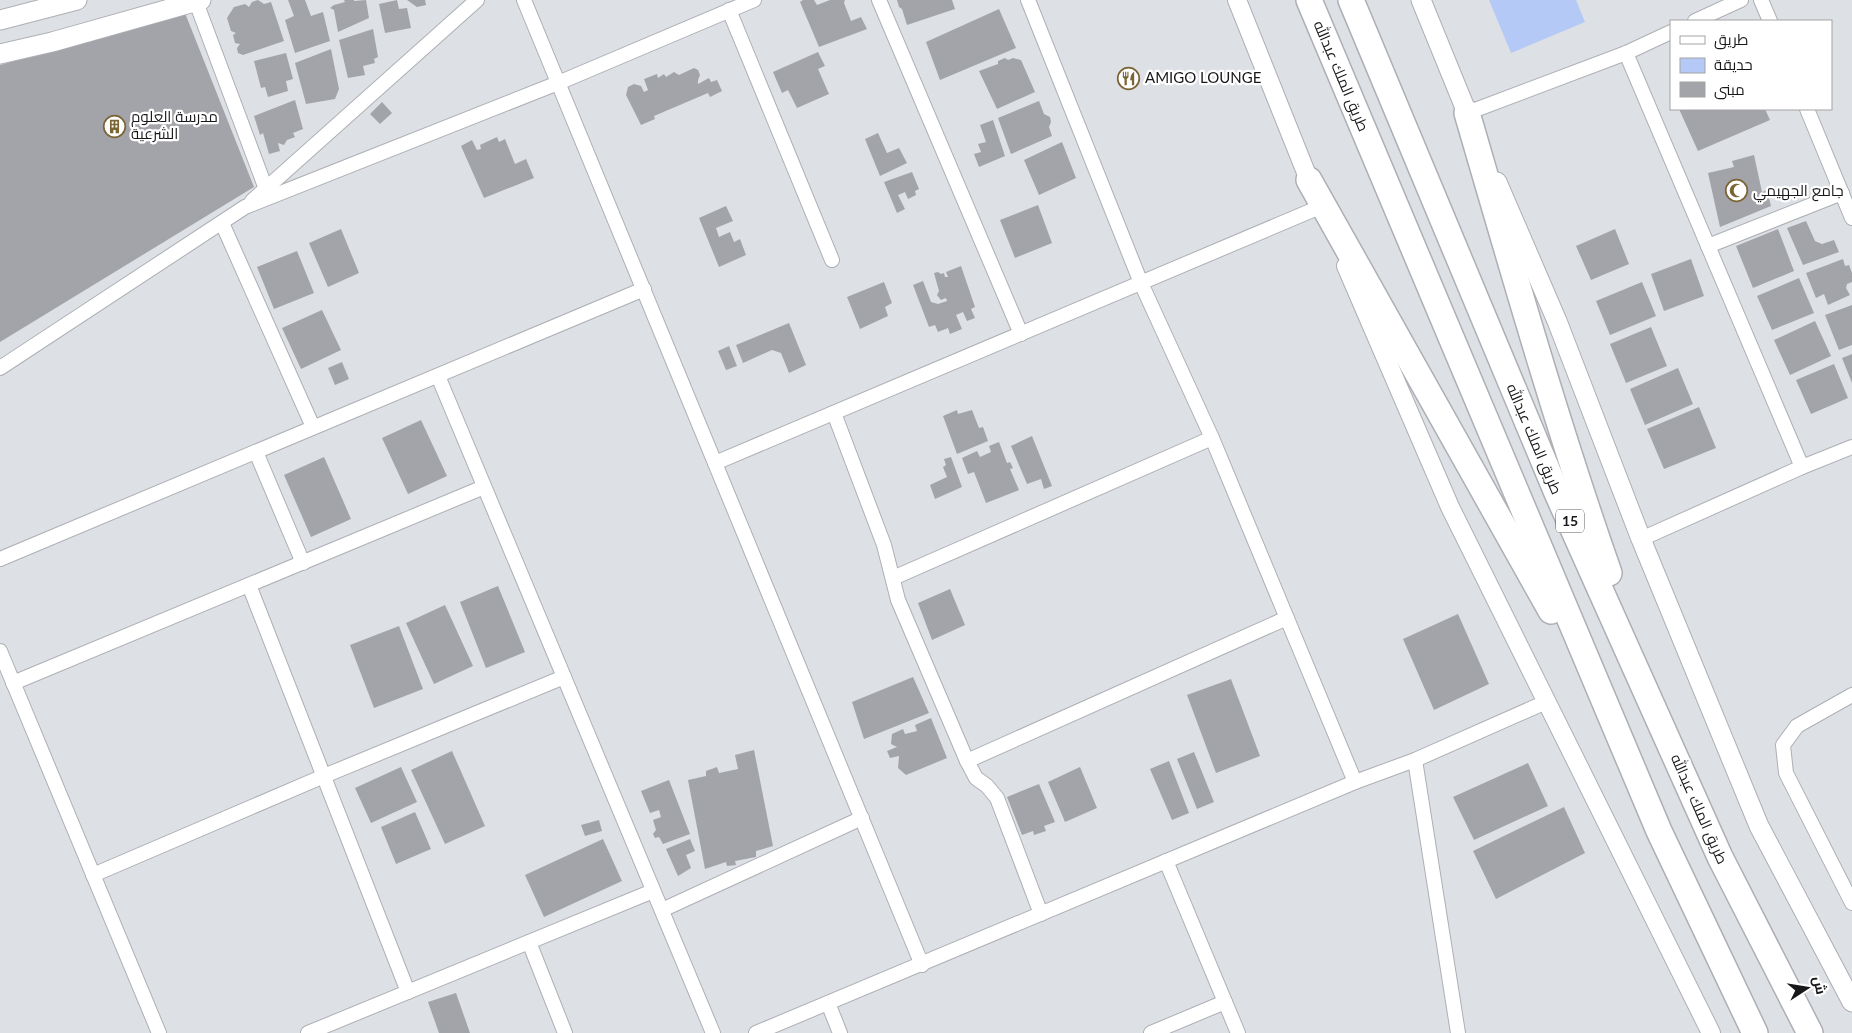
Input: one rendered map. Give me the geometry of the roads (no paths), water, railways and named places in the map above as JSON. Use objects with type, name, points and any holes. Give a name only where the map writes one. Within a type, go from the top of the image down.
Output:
[{"type":"highway","name":"طريق الملك عبدالله","points":[[1309,0],[1645,797],[1755,1033]]},
{"type":"highway","name":"طريق الملك عبدالله","points":[[1351,0],[1557,493],[1720,857],[1810,1033]]},
{"type":"highway","points":[[1467,113],[1537,352],[1589,516],[1666,736]]},
{"type":"highway","points":[[1308,180],[1540,589],[1645,797]]},
{"type":"main road","points":[[0,20],[77,0]]},
{"type":"main road","points":[[1421,0],[1467,113],[1557,321],[1641,539],[1759,826],[1852,1002]]},
{"type":"main road","points":[[0,54],[52,42],[199,1]]},
{"type":"street","points":[[0,368],[245,208],[477,0]]},
{"type":"street","points":[[524,0],[922,964]]},
{"type":"street","points":[[245,208],[558,83],[754,0]]},
{"type":"street","points":[[880,0],[1021,334]]},
{"type":"street","points":[[1028,0],[1141,283],[1212,438],[1356,782]]},
{"type":"street","points":[[1237,0],[1308,180],[1450,507],[1711,1033]]},
{"type":"street","points":[[1697,20],[1741,0]]},
{"type":"street","points":[[1761,0],[1770,20]]},
{"type":"street","points":[[199,1],[266,188]]},
{"type":"street","points":[[729,10],[832,260]]},
{"type":"street","points":[[1467,113],[1626,53],[1670,32]]},
{"type":"street","points":[[1626,53],[1802,467]]},
{"type":"street","points":[[1807,110],[1852,218]]},
{"type":"street","points":[[1708,246],[1842,193]]},
{"type":"street","points":[[715,463],[1320,207]]},
{"type":"street","points":[[222,223],[313,427]]},
{"type":"street","points":[[0,559],[644,290]]},
{"type":"street","points":[[438,376],[713,1033]]},
{"type":"street","points":[[834,413],[884,545],[898,600],[966,761],[976,778],[997,798],[1041,914]]},
{"type":"street","points":[[893,578],[1212,438]]},
{"type":"street","points":[[1641,539],[1802,467],[1852,447]]},
{"type":"street","points":[[256,452],[302,562]]},
{"type":"street","points":[[13,683],[484,487]]},
{"type":"street","points":[[249,585],[408,992]]},
{"type":"street","points":[[966,761],[1287,618]]},
{"type":"street","points":[[0,651],[158,1033]]},
{"type":"street","points":[[93,876],[324,776],[564,677]]},
{"type":"street","points":[[1852,695],[1797,726],[1783,745],[1786,773],[1852,903]]},
{"type":"street","points":[[756,1033],[1356,782],[1415,760],[1546,702]]},
{"type":"street","points":[[1415,760],[1458,1033]]},
{"type":"street","points":[[662,910],[862,818]]},
{"type":"street","points":[[1166,861],[1238,1033]]},
{"type":"street","points":[[308,1033],[654,891]]},
{"type":"street","points":[[529,942],[566,1033]]},
{"type":"street","points":[[1151,1033],[1225,1002]]},
{"type":"street","points":[[828,1003],[840,1033]]},
{"type":"place","name":"AMIGO LOUNGE","points":[[1129,78]]},
{"type":"place","name":"مدرسة العلوم الشرعية","points":[[115,126]]},
{"type":"place","name":"جامع الجهيمي","points":[[1737,191]]}]
